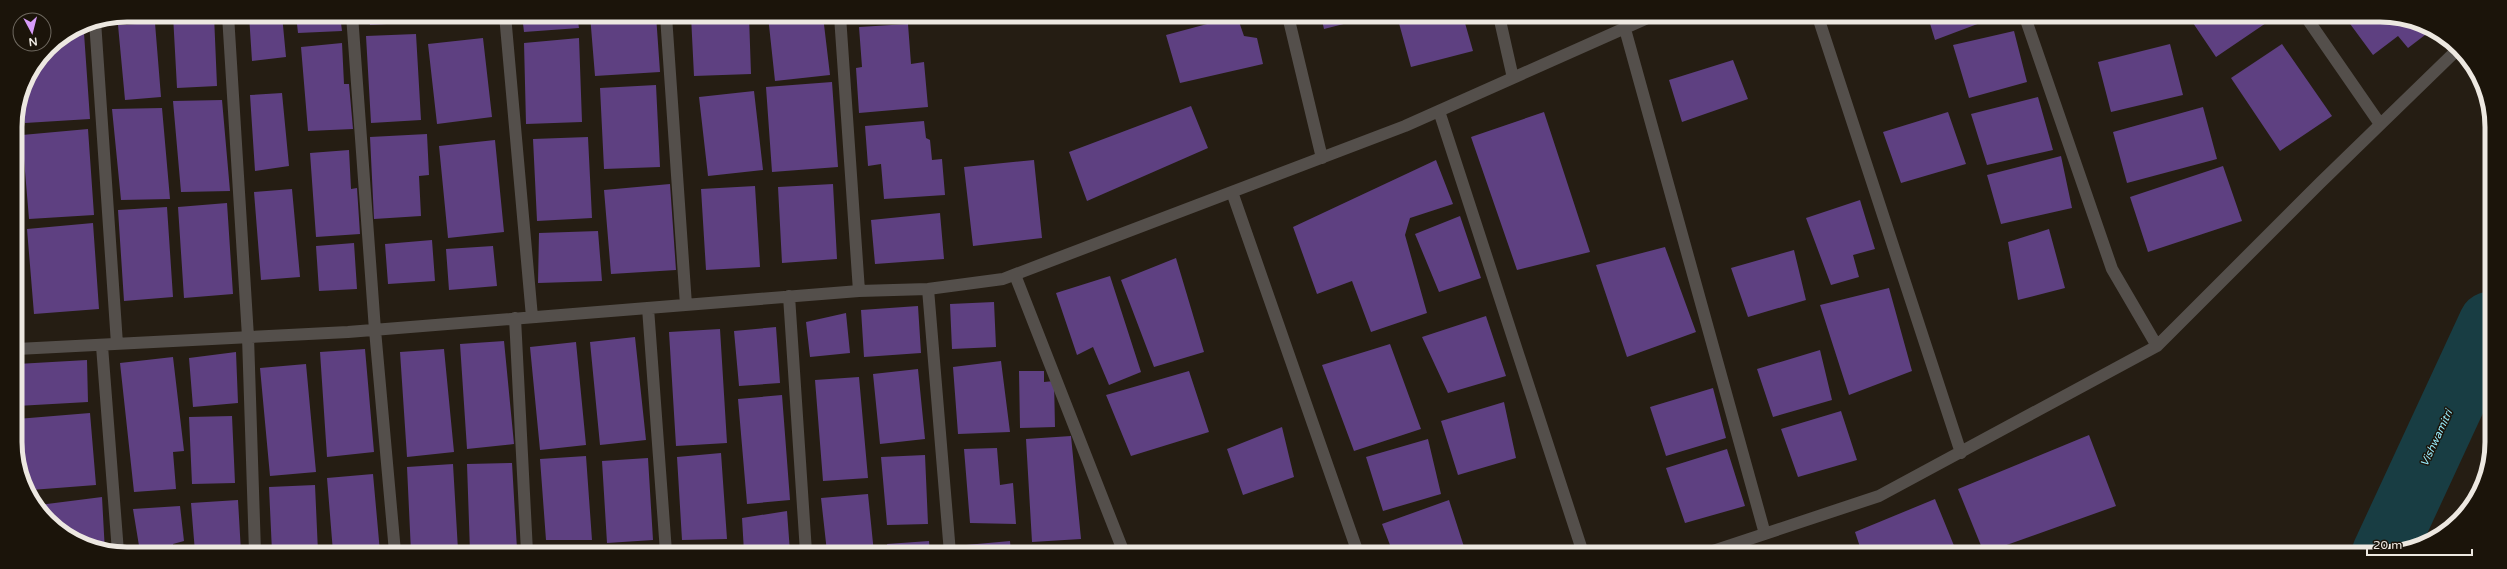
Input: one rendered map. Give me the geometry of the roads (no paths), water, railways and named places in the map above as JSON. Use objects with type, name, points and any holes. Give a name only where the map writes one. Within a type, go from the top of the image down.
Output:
[{"type":"street","points":[[228,22],[248,337],[255,547]]},
{"type":"street","points":[[353,22],[375,330],[395,547]]},
{"type":"street","points":[[507,22],[532,317]]},
{"type":"street","points":[[666,22],[686,305]]},
{"type":"street","points":[[840,22],[859,291]]},
{"type":"street","points":[[1289,22],[1322,158]]},
{"type":"street","points":[[1500,22],[1513,78]]},
{"type":"street","points":[[22,348],[102,346],[375,330],[789,296],[859,291],[928,289],[1003,280],[1015,274],[1322,158],[1439,111],[1640,22]]},
{"type":"street","points":[[1820,22],[1961,453]]},
{"type":"street","points":[[2027,22],[2112,269],[2157,346]]},
{"type":"street","points":[[2309,22],[2380,124]]},
{"type":"street","points":[[95,27],[117,344]]},
{"type":"street","points":[[1625,29],[1765,534]]},
{"type":"street","points":[[1725,547],[1880,496],[2157,346],[2380,124],[2454,53]]},
{"type":"street","points":[[1439,111],[1581,547]]},
{"type":"street","points":[[1232,192],[1356,547]]},
{"type":"street","points":[[1015,274],[1122,547]]},
{"type":"street","points":[[928,289],[950,547]]},
{"type":"street","points":[[789,296],[806,547]]},
{"type":"street","points":[[648,308],[666,547]]},
{"type":"street","points":[[515,318],[527,547]]},
{"type":"street","points":[[102,346],[118,546]]},
{"type":"waterway","name":"Vishwamitri","points":[[2386,547],[2485,334]]}]
